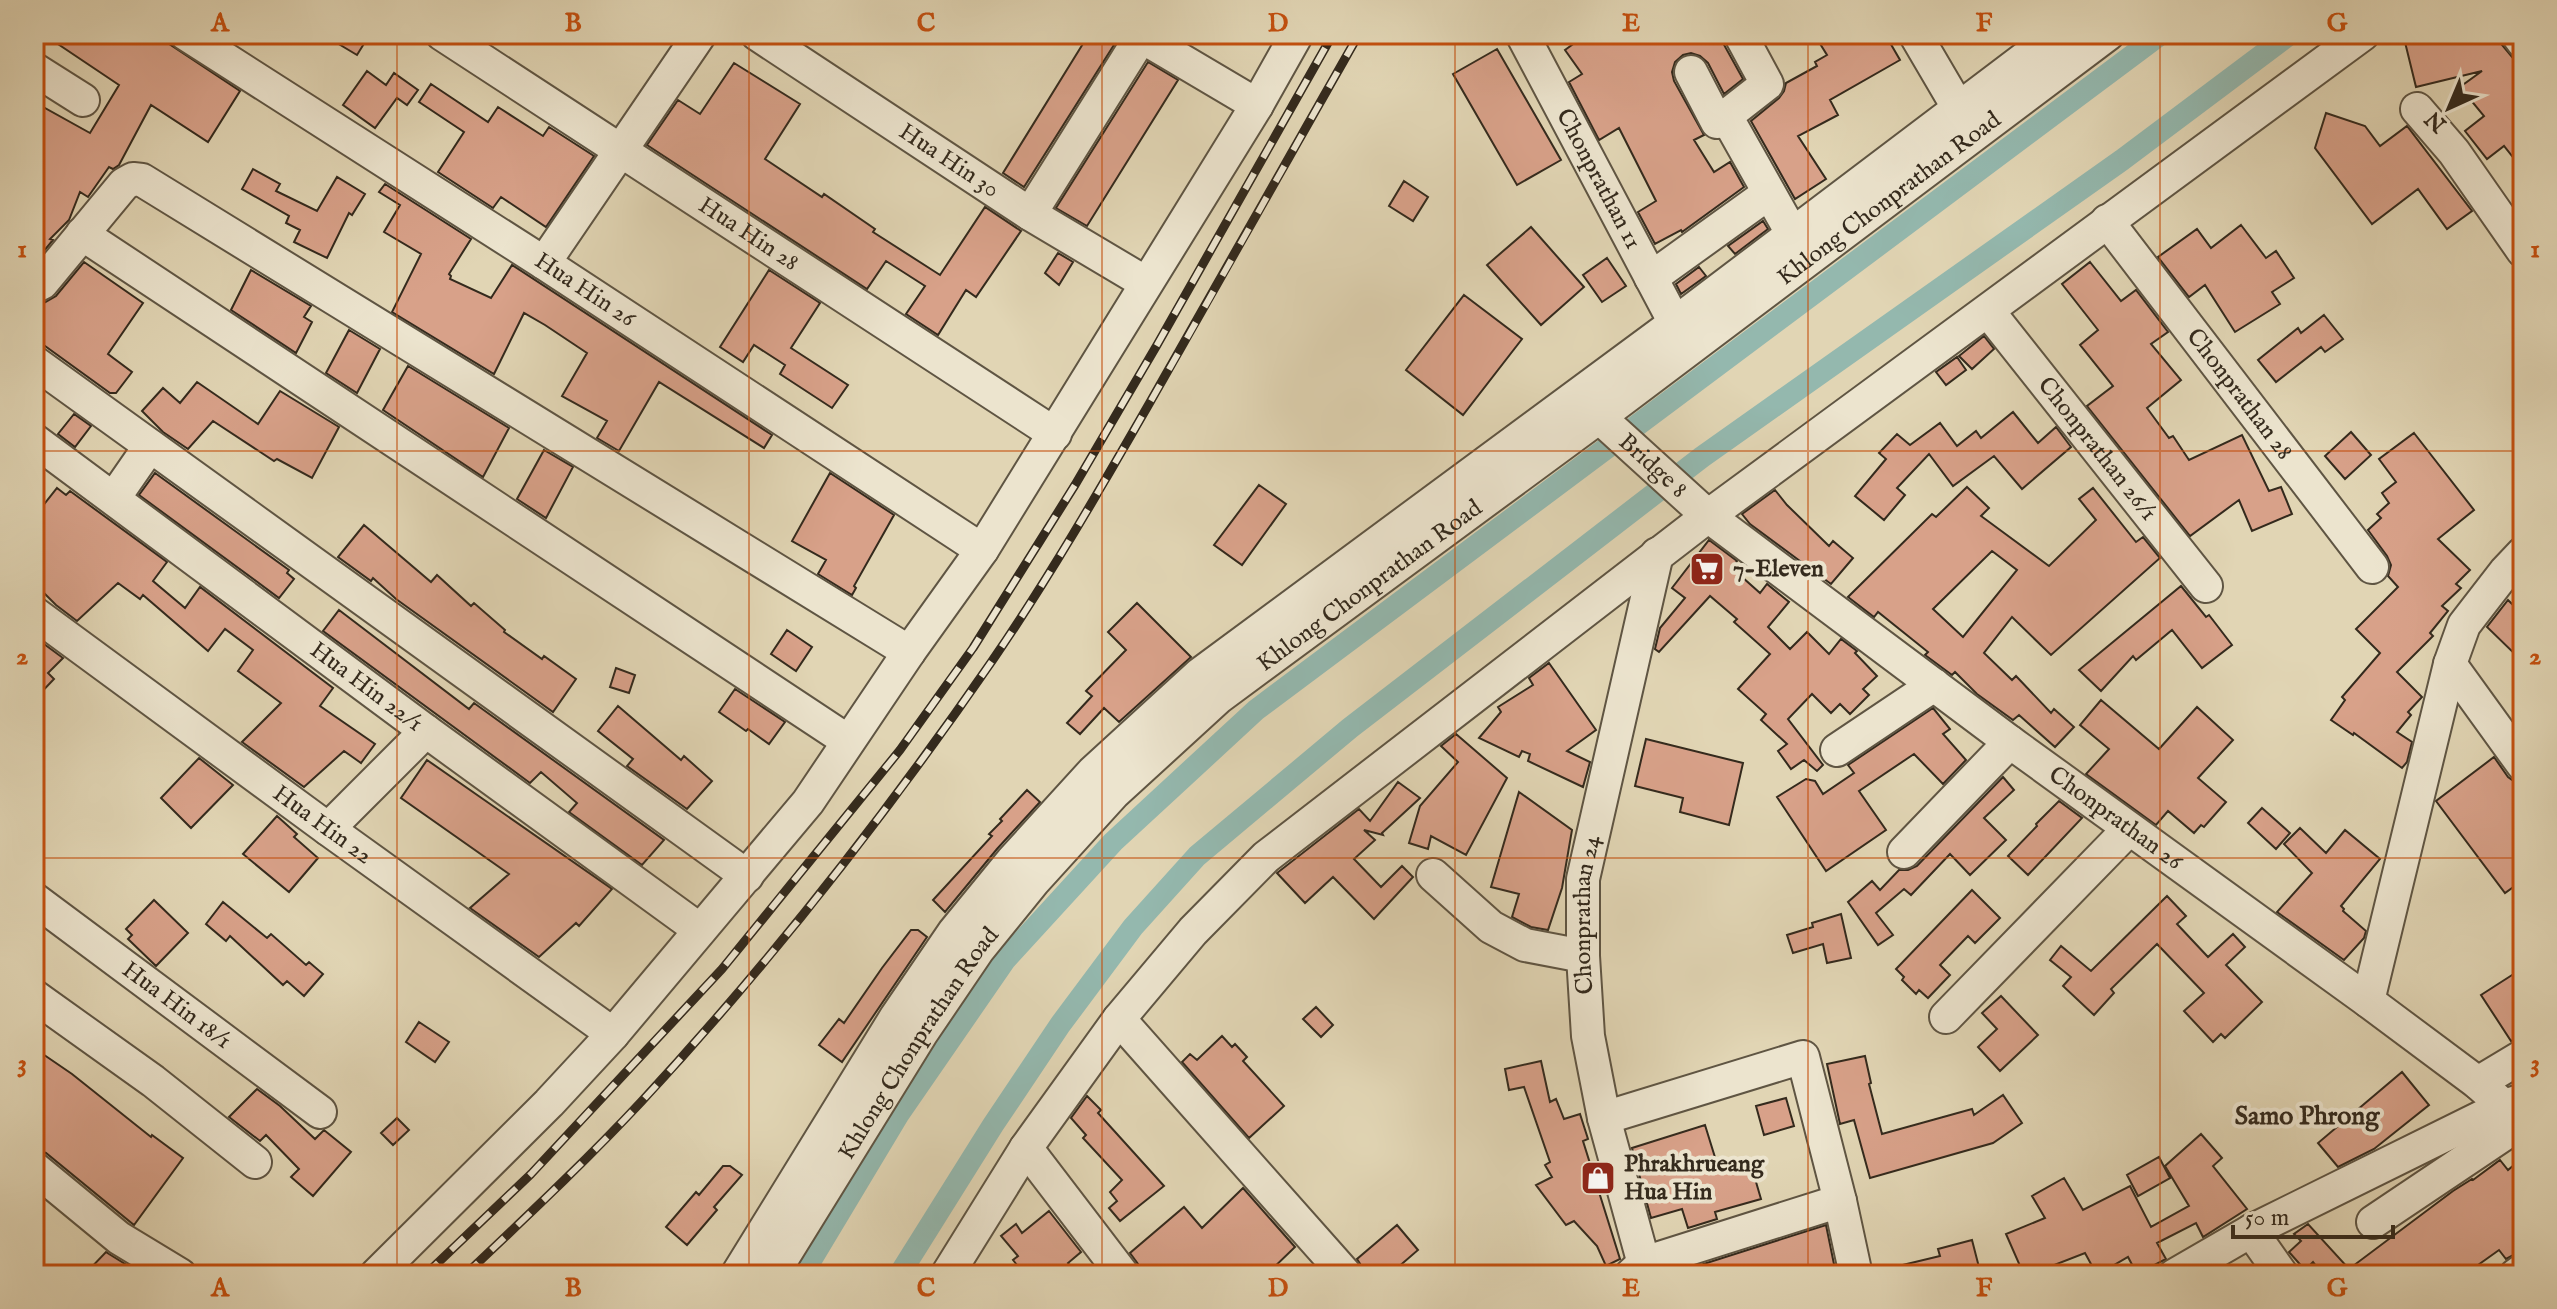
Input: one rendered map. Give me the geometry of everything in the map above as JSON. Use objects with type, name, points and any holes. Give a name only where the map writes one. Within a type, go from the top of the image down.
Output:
[{"type":"street","name":"Hua Hin 26","points":[[186,34],[544,263],[982,550]]},
{"type":"street","name":"Hua Hin 28","points":[[442,34],[1055,434]]},
{"type":"street","points":[[544,263],[700,34]]},
{"type":"street","name":"Hua Hin 30","points":[[757,34],[1030,214],[1146,283]]},
{"type":"street","points":[[376,1275],[549,1103],[613,1034],[808,802],[982,550],[1257,105],[1297,34]]},
{"type":"street","name":"Chonprathan 11","points":[[1522,34],[1675,323]]},
{"type":"street","points":[[1691,72],[1717,122],[1767,84],[1740,34]]},
{"type":"street","points":[[1915,34],[1959,109]]},
{"type":"street","name":"Khlong Chonprathan Road","points":[[772,1275],[921,1034],[978,950],[1034,881],[1114,793],[1219,697],[1589,406],[1675,323],[2057,34]]},
{"type":"street","name":"Khlong Chonprathan Road","points":[[737,1275],[896,1017],[954,932],[1012,861],[1093,772],[1200,674],[1589,406],[2108,34]]},
{"type":"street","points":[[947,1275],[1026,1148],[1119,1019],[1193,931],[1266,857],[1657,554],[2363,34]]},
{"type":"street","points":[[2517,34],[2523,42]]},
{"type":"street","points":[[1030,214],[1139,35],[1257,105]]},
{"type":"street","points":[[34,69],[83,100]]},
{"type":"street","points":[[2417,109],[2454,152],[2523,251]]},
{"type":"street","points":[[1726,116],[1793,235]]},
{"type":"street","points":[[34,287],[42,283],[124,184],[133,179],[142,180],[909,652]]},
{"type":"street","points":[[1651,278],[1769,193]]},
{"type":"street","name":"Chonprathan 28","points":[[2107,221],[2372,567]]},
{"type":"street","points":[[82,234],[848,741]]},
{"type":"street","name":"Chonprathan 26/1","points":[[1988,311],[2206,586]]},
{"type":"street","points":[[34,362],[747,876]]},
{"type":"street","name":"Bridge 8","points":[[1589,406],[1708,516]]},
{"type":"street","name":"Hua Hin 22/1","points":[[34,440],[700,930]]},
{"type":"street","points":[[114,498],[150,446]]},
{"type":"street","name":"Chonprathan 26","points":[[1708,516],[2010,742],[2518,1113]]},
{"type":"street","name":"Chonprathan 24","points":[[1641,1271],[1604,1118],[1588,1036],[1583,956],[1583,879],[1657,554]]},
{"type":"street","points":[[2368,1001],[2450,664],[2464,625],[2523,554]]},
{"type":"street","name":"Hua Hin 22","points":[[34,613],[613,1034]]},
{"type":"street","points":[[2450,664],[2523,765]]},
{"type":"street","points":[[1837,750],[1934,685]]},
{"type":"street","points":[[328,829],[426,731]]},
{"type":"street","points":[[1904,852],[2010,742]]},
{"type":"street","points":[[1946,1017],[2129,829]]},
{"type":"street","points":[[1433,875],[1491,927],[1525,945],[1583,956]]},
{"type":"street","name":"Hua Hin 18/1","points":[[34,899],[320,1112]]},
{"type":"street","points":[[34,996],[153,1081],[255,1162]]},
{"type":"street","points":[[1119,1019],[1346,1275]]},
{"type":"street","points":[[2478,1083],[2523,1056]]},
{"type":"street","points":[[1604,1118],[1803,1057],[1856,1275]]},
{"type":"street","points":[[2373,1222],[2518,1113]]},
{"type":"street","points":[[2175,1275],[2251,1231],[2518,1113]]},
{"type":"street","points":[[1026,1148],[1123,1275]]},
{"type":"street","points":[[34,1168],[119,1238],[180,1275]]},
{"type":"street","points":[[1641,1271],[1840,1201]]},
{"type":"street","points":[[2251,1231],[2282,1275]]},
{"type":"street","points":[[2516,1275],[2523,1270]]},
{"type":"building","points":[[43,34],[154,34],[240,91],[208,142],[151,105],[119,165],[113,169],[109,167],[88,197],[80,192],[69,220],[50,239],[53,240],[34,263],[34,102],[90,133],[119,85]]},
{"type":"building","points":[[322,34],[370,34],[357,55]]},
{"type":"building","points":[[1089,34],[1118,34],[1119,37],[1024,187],[1003,173]]},
{"type":"building","points":[[1587,34],[1721,34],[1743,79],[1724,94],[1708,63],[1700,56],[1691,53],[1675,62],[1672,72],[1674,81],[1704,135],[1694,140],[1714,172],[1730,162],[1744,187],[1682,232],[1655,244],[1638,212],[1656,201],[1619,128],[1599,140],[1569,82],[1582,74],[1565,50]]},
{"type":"building","points":[[1814,34],[1885,34],[1900,60],[1830,100],[1838,115],[1798,136],[1826,179],[1795,199],[1751,121],[1779,98],[1786,83],[1817,66],[1815,62],[1827,55]]},
{"type":"building","points":[[2403,34],[2493,34],[2523,70],[2523,170],[2504,146],[2487,159],[2465,131],[2484,116],[2460,87],[2482,71],[2416,87]]},
{"type":"building","points":[[1497,49],[1561,160],[1517,185],[1453,74]]},
{"type":"building","points":[[1148,62],[1178,80],[1087,226],[1056,208]]},
{"type":"building","points":[[734,63],[800,104],[765,159],[822,197],[824,194],[875,229],[873,232],[940,275],[985,207],[1021,231],[976,297],[966,290],[938,335],[906,314],[925,286],[886,261],[867,289],[647,145],[678,100],[700,114]]},
{"type":"building","points":[[367,71],[386,85],[394,73],[418,90],[407,105],[397,98],[375,128],[343,105]]},
{"type":"building","points":[[431,84],[488,122],[498,107],[543,136],[549,127],[594,156],[546,227],[501,197],[493,208],[438,172],[464,132],[419,102]]},
{"type":"building","points":[[2326,113],[2365,126],[2380,146],[2407,126],[2472,211],[2447,229],[2418,189],[2372,224],[2315,148]]},
{"type":"building","points":[[253,169],[280,184],[276,191],[317,211],[337,177],[365,194],[352,215],[349,213],[327,258],[294,242],[300,230],[286,223],[289,216],[242,189]]},
{"type":"building","points":[[1404,181],[1428,197],[1413,221],[1389,206]]},
{"type":"building","points":[[385,184],[471,239],[449,274],[450,279],[491,298],[512,265],[772,435],[764,448],[659,382],[619,451],[597,438],[607,421],[562,396],[587,353],[545,325],[524,313],[494,374],[392,312],[421,254],[384,232],[400,205],[379,192]]},
{"type":"building","points":[[1763,221],[1768,229],[1735,254],[1728,246]]},
{"type":"building","points":[[2241,225],[2266,258],[2276,251],[2294,278],[2272,292],[2280,304],[2235,332],[2205,285],[2189,297],[2158,257],[2197,229],[2211,248]]},
{"type":"building","points":[[1531,227],[1584,287],[1541,325],[1487,265]]},
{"type":"building","points":[[1058,253],[1073,262],[1059,285],[1045,273]]},
{"type":"building","points":[[1607,258],[1626,286],[1602,302],[1583,275]]},
{"type":"building","points":[[84,262],[143,303],[108,354],[132,372],[116,393],[110,393],[34,338],[34,306],[56,296]]},
{"type":"building","points":[[2090,262],[2121,301],[2136,290],[2168,332],[2151,344],[2181,380],[2147,408],[2169,438],[2173,436],[2189,460],[2242,435],[2269,491],[2281,487],[2292,514],[2252,531],[2239,500],[2190,536],[2087,406],[2113,386],[2080,345],[2098,330],[2062,284]]},
{"type":"building","points":[[1699,267],[1706,276],[1681,294],[1676,284]]},
{"type":"building","points":[[251,270],[311,306],[304,317],[312,322],[296,353],[231,310]]},
{"type":"building","points":[[769,270],[820,303],[791,348],[848,385],[832,408],[780,374],[785,365],[754,345],[743,362],[720,347]]},
{"type":"building","points":[[1464,295],[1522,339],[1463,415],[1406,370]]},
{"type":"building","points":[[2324,315],[2343,339],[2325,352],[2321,347],[2276,382],[2258,360],[2298,328],[2301,333]]},
{"type":"building","points":[[349,330],[380,349],[357,393],[326,373]]},
{"type":"building","points":[[1984,336],[1994,349],[1972,369],[1959,356]]},
{"type":"building","points":[[1957,357],[1966,370],[1946,385],[1936,372]]},
{"type":"building","points":[[408,366],[509,428],[483,477],[383,410]]},
{"type":"building","points":[[197,382],[258,424],[280,391],[339,427],[312,478],[277,459],[274,461],[213,421],[188,449],[163,432],[142,411],[163,388],[180,403]]},
{"type":"building","points":[[2013,412],[2038,443],[2056,427],[2071,447],[2022,489],[1994,456],[1953,486],[1929,454],[1897,488],[1905,495],[1884,520],[1855,496],[1886,459],[1879,453],[1897,434],[1910,445],[1940,423],[1957,446],[1976,431],[1981,438]]},
{"type":"building","points":[[74,414],[91,426],[75,447],[58,434]]},
{"type":"building","points":[[2351,432],[2371,455],[2345,479],[2325,456]]},
{"type":"building","points":[[2414,433],[2474,510],[2438,539],[2470,570],[2456,584],[2461,588],[2442,606],[2448,611],[2430,633],[2433,636],[2397,672],[2422,697],[2408,712],[2411,715],[2397,732],[2412,742],[2407,762],[2402,768],[2331,720],[2345,700],[2342,697],[2380,653],[2356,629],[2398,587],[2388,576],[2391,565],[2387,556],[2368,530],[2381,518],[2377,514],[2389,503],[2382,493],[2396,482],[2379,459]]},
{"type":"building","points":[[544,450],[573,467],[546,518],[517,499]]},
{"type":"building","points":[[155,473],[289,570],[287,573],[294,579],[279,598],[139,495]]},
{"type":"building","points":[[830,473],[894,515],[854,586],[852,595],[818,574],[826,560],[792,541]]},
{"type":"building","points":[[1259,485],[1286,504],[1242,565],[1214,545]]},
{"type":"building","points":[[1967,487],[1989,508],[1981,516],[2049,566],[2096,520],[2079,499],[2093,488],[2136,542],[2143,537],[2160,558],[2051,655],[2012,617],[1984,653],[2012,680],[2016,676],[2051,713],[2054,709],[2074,727],[2055,747],[2019,715],[2013,720],[1977,694],[1955,672],[1952,675],[1925,655],[1928,652],[1878,612],[1874,617],[1848,597],[1932,514],[1936,517]],"holes":[[[1992,551],[2017,570],[1963,637],[1933,609]]]},
{"type":"building","points":[[57,488],[66,495],[70,491],[167,562],[153,581],[185,608],[200,587],[333,688],[320,706],[375,744],[361,763],[344,751],[304,787],[242,742],[281,703],[238,671],[253,650],[225,629],[208,651],[143,595],[140,599],[118,583],[77,621],[56,605],[34,583],[34,517]]},
{"type":"building","points":[[1775,490],[1829,546],[1833,541],[1853,558],[1831,584],[1750,524],[1742,514]]},
{"type":"building","points":[[364,525],[431,582],[437,575],[471,606],[474,603],[504,632],[576,679],[553,712],[396,599],[373,578],[371,581],[338,557]]},
{"type":"building","points":[[1709,540],[1737,561],[1732,568],[1760,593],[1767,584],[1789,602],[1768,627],[1790,649],[1807,632],[1829,654],[1841,639],[1857,651],[1855,653],[1877,676],[1863,689],[1869,695],[1850,714],[1840,704],[1831,713],[1812,694],[1788,719],[1823,765],[1817,771],[1804,760],[1791,769],[1778,751],[1787,744],[1761,720],[1766,714],[1738,689],[1770,654],[1710,596],[1659,652],[1655,649],[1660,628],[1685,598],[1672,588]]},
{"type":"building","points":[[2181,586],[2232,645],[2202,668],[2172,630],[2136,660],[2133,656],[2101,691],[2079,670]]},
{"type":"building","points":[[2508,600],[2523,615],[2523,662],[2487,627]]},
{"type":"building","points":[[1137,603],[1191,657],[1119,722],[1104,708],[1080,734],[1067,723],[1092,696],[1086,691],[1126,650],[1108,632]]},
{"type":"building","points":[[339,610],[469,709],[474,703],[664,840],[642,865],[569,812],[577,803],[541,772],[530,783],[323,631]]},
{"type":"building","points":[[787,630],[812,647],[796,671],[771,654]]},
{"type":"building","points":[[44,644],[63,658],[48,673],[54,679],[34,700],[34,655]]},
{"type":"building","points":[[1549,663],[1596,730],[1567,751],[1590,762],[1583,787],[1528,761],[1530,754],[1522,751],[1519,757],[1479,738],[1501,712],[1498,707],[1533,685],[1529,678]]},
{"type":"building","points":[[616,668],[635,675],[629,693],[610,687]]},
{"type":"building","points":[[735,689],[785,722],[769,744],[719,712]]},
{"type":"building","points":[[2101,700],[2159,749],[2197,707],[2233,740],[2198,778],[2226,802],[2204,827],[2201,825],[2194,833],[2168,811],[2156,825],[2086,774],[2109,749],[2080,725]]},
{"type":"building","points":[[618,706],[681,760],[684,756],[712,781],[687,809],[627,766],[633,759],[598,731]]},
{"type":"building","points":[[1933,708],[1950,729],[1943,734],[1966,760],[1943,784],[1914,754],[1859,791],[1886,830],[1826,871],[1777,797],[1806,779],[1815,781],[1823,794],[1854,773],[1848,765]]},
{"type":"building","points":[[1456,734],[1507,778],[1466,855],[1431,836],[1428,849],[1409,843],[1420,806],[1458,762],[1441,746]]},
{"type":"building","points":[[1646,739],[1743,763],[1729,825],[1680,812],[1683,798],[1635,786]]},
{"type":"building","points":[[2494,757],[2508,777],[2523,784],[2523,880],[2505,893],[2436,801]]},
{"type":"building","points":[[199,758],[233,785],[191,828],[161,798]]},
{"type":"building","points":[[427,760],[612,889],[579,926],[576,923],[539,957],[470,908],[509,874],[401,798]]},
{"type":"building","points":[[2003,777],[2014,790],[1984,818],[2006,840],[1970,875],[1950,854],[1911,895],[1904,889],[1876,913],[1893,935],[1878,945],[1848,902],[1872,881],[1880,890],[1899,870],[1917,866]]},
{"type":"building","points":[[1398,782],[1420,798],[1383,835],[1364,830],[1375,840],[1354,859],[1381,887],[1402,866],[1413,877],[1374,919],[1333,877],[1305,903],[1277,873],[1359,809],[1370,821]]},
{"type":"building","points":[[1027,790],[1040,802],[945,912],[933,900],[992,836],[989,834],[1002,821],[1000,819]]},
{"type":"building","points":[[1519,792],[1572,830],[1562,888],[1548,930],[1531,927],[1512,917],[1519,894],[1491,887]]},
{"type":"building","points":[[2059,801],[2082,818],[2028,875],[2008,856]]},
{"type":"building","points":[[2262,808],[2290,833],[2276,849],[2248,823]]},
{"type":"building","points":[[277,816],[297,834],[294,837],[318,858],[289,892],[243,854]]},
{"type":"building","points":[[2300,828],[2326,853],[2345,830],[2380,859],[2341,906],[2366,931],[2364,938],[2344,960],[2277,912],[2312,873],[2284,844]]},
{"type":"building","points":[[1972,890],[2000,918],[1975,943],[1968,936],[1940,965],[1950,975],[1928,998],[1919,990],[1916,994],[1896,969]]},
{"type":"building","points":[[2167,896],[2186,916],[2177,924],[2208,957],[2233,934],[2245,947],[2226,965],[2262,1002],[2225,1038],[2221,1034],[2213,1042],[2184,1011],[2204,993],[2157,944],[2111,989],[2114,993],[2094,1015],[2063,986],[2071,977],[2050,960],[2061,946],[2091,971]]},
{"type":"building","points":[[154,900],[188,933],[156,966],[128,939],[132,935],[126,929]]},
{"type":"building","points":[[223,902],[267,938],[271,934],[306,965],[309,962],[323,974],[304,996],[287,981],[283,985],[230,936],[226,941],[206,924]]},
{"type":"building","points":[[1841,914],[1851,958],[1827,963],[1823,944],[1793,953],[1787,935]]},
{"type":"building","points":[[911,930],[918,930],[927,937],[842,1062],[819,1045],[839,1019],[844,1023]]},
{"type":"building","points":[[2523,968],[2523,1037],[2511,1041],[2481,995]]},
{"type":"building","points":[[2001,996],[2038,1035],[2000,1071],[1978,1047],[1997,1029],[1982,1013]]},
{"type":"building","points":[[1316,1007],[1333,1025],[1321,1037],[1303,1019]]},
{"type":"building","points":[[419,1022],[449,1042],[435,1062],[406,1042]]},
{"type":"building","points":[[1222,1036],[1247,1057],[1243,1061],[1284,1106],[1249,1138],[1182,1062],[1190,1054],[1197,1060]]},
{"type":"building","points":[[34,1048],[183,1158],[134,1225],[46,1153],[34,1149]]},
{"type":"building","points":[[1865,1056],[1882,1134],[1972,1109],[1974,1115],[2003,1095],[2022,1123],[1993,1143],[1870,1178],[1854,1120],[1840,1124],[1827,1064]]},
{"type":"building","points":[[1541,1061],[1550,1102],[1556,1099],[1564,1119],[1580,1114],[1588,1139],[1583,1141],[1620,1259],[1606,1266],[1597,1246],[1574,1221],[1566,1225],[1536,1185],[1552,1177],[1545,1165],[1550,1162],[1524,1087],[1509,1090],[1505,1069]]},
{"type":"building","points":[[2402,1072],[2429,1105],[2374,1149],[2338,1167],[2318,1143]]},
{"type":"building","points":[[257,1089],[315,1139],[324,1130],[351,1152],[313,1196],[291,1177],[299,1169],[266,1135],[260,1141],[229,1117]]},
{"type":"building","points":[[1087,1096],[1101,1110],[1098,1113],[1164,1186],[1120,1221],[1109,1208],[1117,1201],[1110,1192],[1122,1180],[1083,1138],[1086,1135],[1071,1118]]},
{"type":"building","points":[[1786,1098],[1794,1126],[1764,1135],[1756,1106]]},
{"type":"building","points":[[397,1118],[409,1130],[393,1145],[381,1133]]},
{"type":"building","points":[[1705,1125],[1718,1167],[1749,1158],[1761,1199],[1715,1212],[1717,1219],[1688,1228],[1682,1209],[1651,1218],[1632,1148]]},
{"type":"building","points":[[2201,1134],[2222,1158],[2213,1166],[2247,1209],[2203,1237],[2196,1223],[2157,1243],[2166,1259],[2137,1274],[2128,1257],[2097,1275],[2085,1253],[2049,1267],[2053,1275],[2024,1275],[2006,1234],[2045,1218],[2032,1196],[2064,1178],[2083,1210],[2130,1186],[2151,1227],[2189,1206],[2165,1166]]},
{"type":"building","points":[[2159,1157],[2170,1178],[2138,1196],[2127,1175]]},
{"type":"building","points":[[2500,1160],[2508,1170],[2514,1165],[2523,1177],[2523,1250],[2506,1259],[2499,1250],[2464,1275],[2323,1275],[2313,1262],[2305,1270],[2289,1252],[2301,1241],[2294,1234],[2308,1224],[2349,1269]]},
{"type":"building","points":[[723,1166],[730,1166],[742,1175],[687,1245],[666,1227]]},
{"type":"building","points":[[1243,1188],[1295,1247],[1266,1275],[1142,1275],[1130,1253],[1184,1207],[1202,1228]]},
{"type":"building","points":[[1049,1211],[1081,1252],[1068,1263],[1079,1275],[1025,1275],[1013,1260],[1018,1256],[1001,1236],[1016,1224],[1022,1233]]},
{"type":"building","points":[[1397,1225],[1418,1250],[1389,1275],[1364,1275],[1357,1259]]},
{"type":"building","points":[[1826,1225],[1836,1274],[1669,1275]]},
{"type":"building","points":[[1972,1240],[1981,1275],[1891,1275],[1890,1268],[1940,1256],[1938,1249]]},
{"type":"building","points":[[106,1252],[109,1254],[143,1275],[84,1275]]},
{"type":"waterway","points":[[802,1275],[898,1115],[1005,960],[1113,842],[1256,710],[2161,34]]},
{"type":"waterway","points":[[899,1275],[1060,1025],[1133,927],[1197,856],[1350,728],[1702,457],[2122,160],[2290,34]]},
{"type":"railway","points":[[425,1275],[531,1174],[722,969],[900,750],[973,648],[1075,485],[1333,34]]},
{"type":"railway","points":[[465,1275],[641,1102],[735,997],[868,832],[951,719],[1054,566],[1359,34]]},
{"type":"place","name":"7-Eleven","points":[[1707,569]]},
{"type":"place","name":"Phrakhrueang Hua Hin","points":[[1598,1178]]},
{"type":"district","name":"Samo Phrong","points":[[2307,1116]]}]
